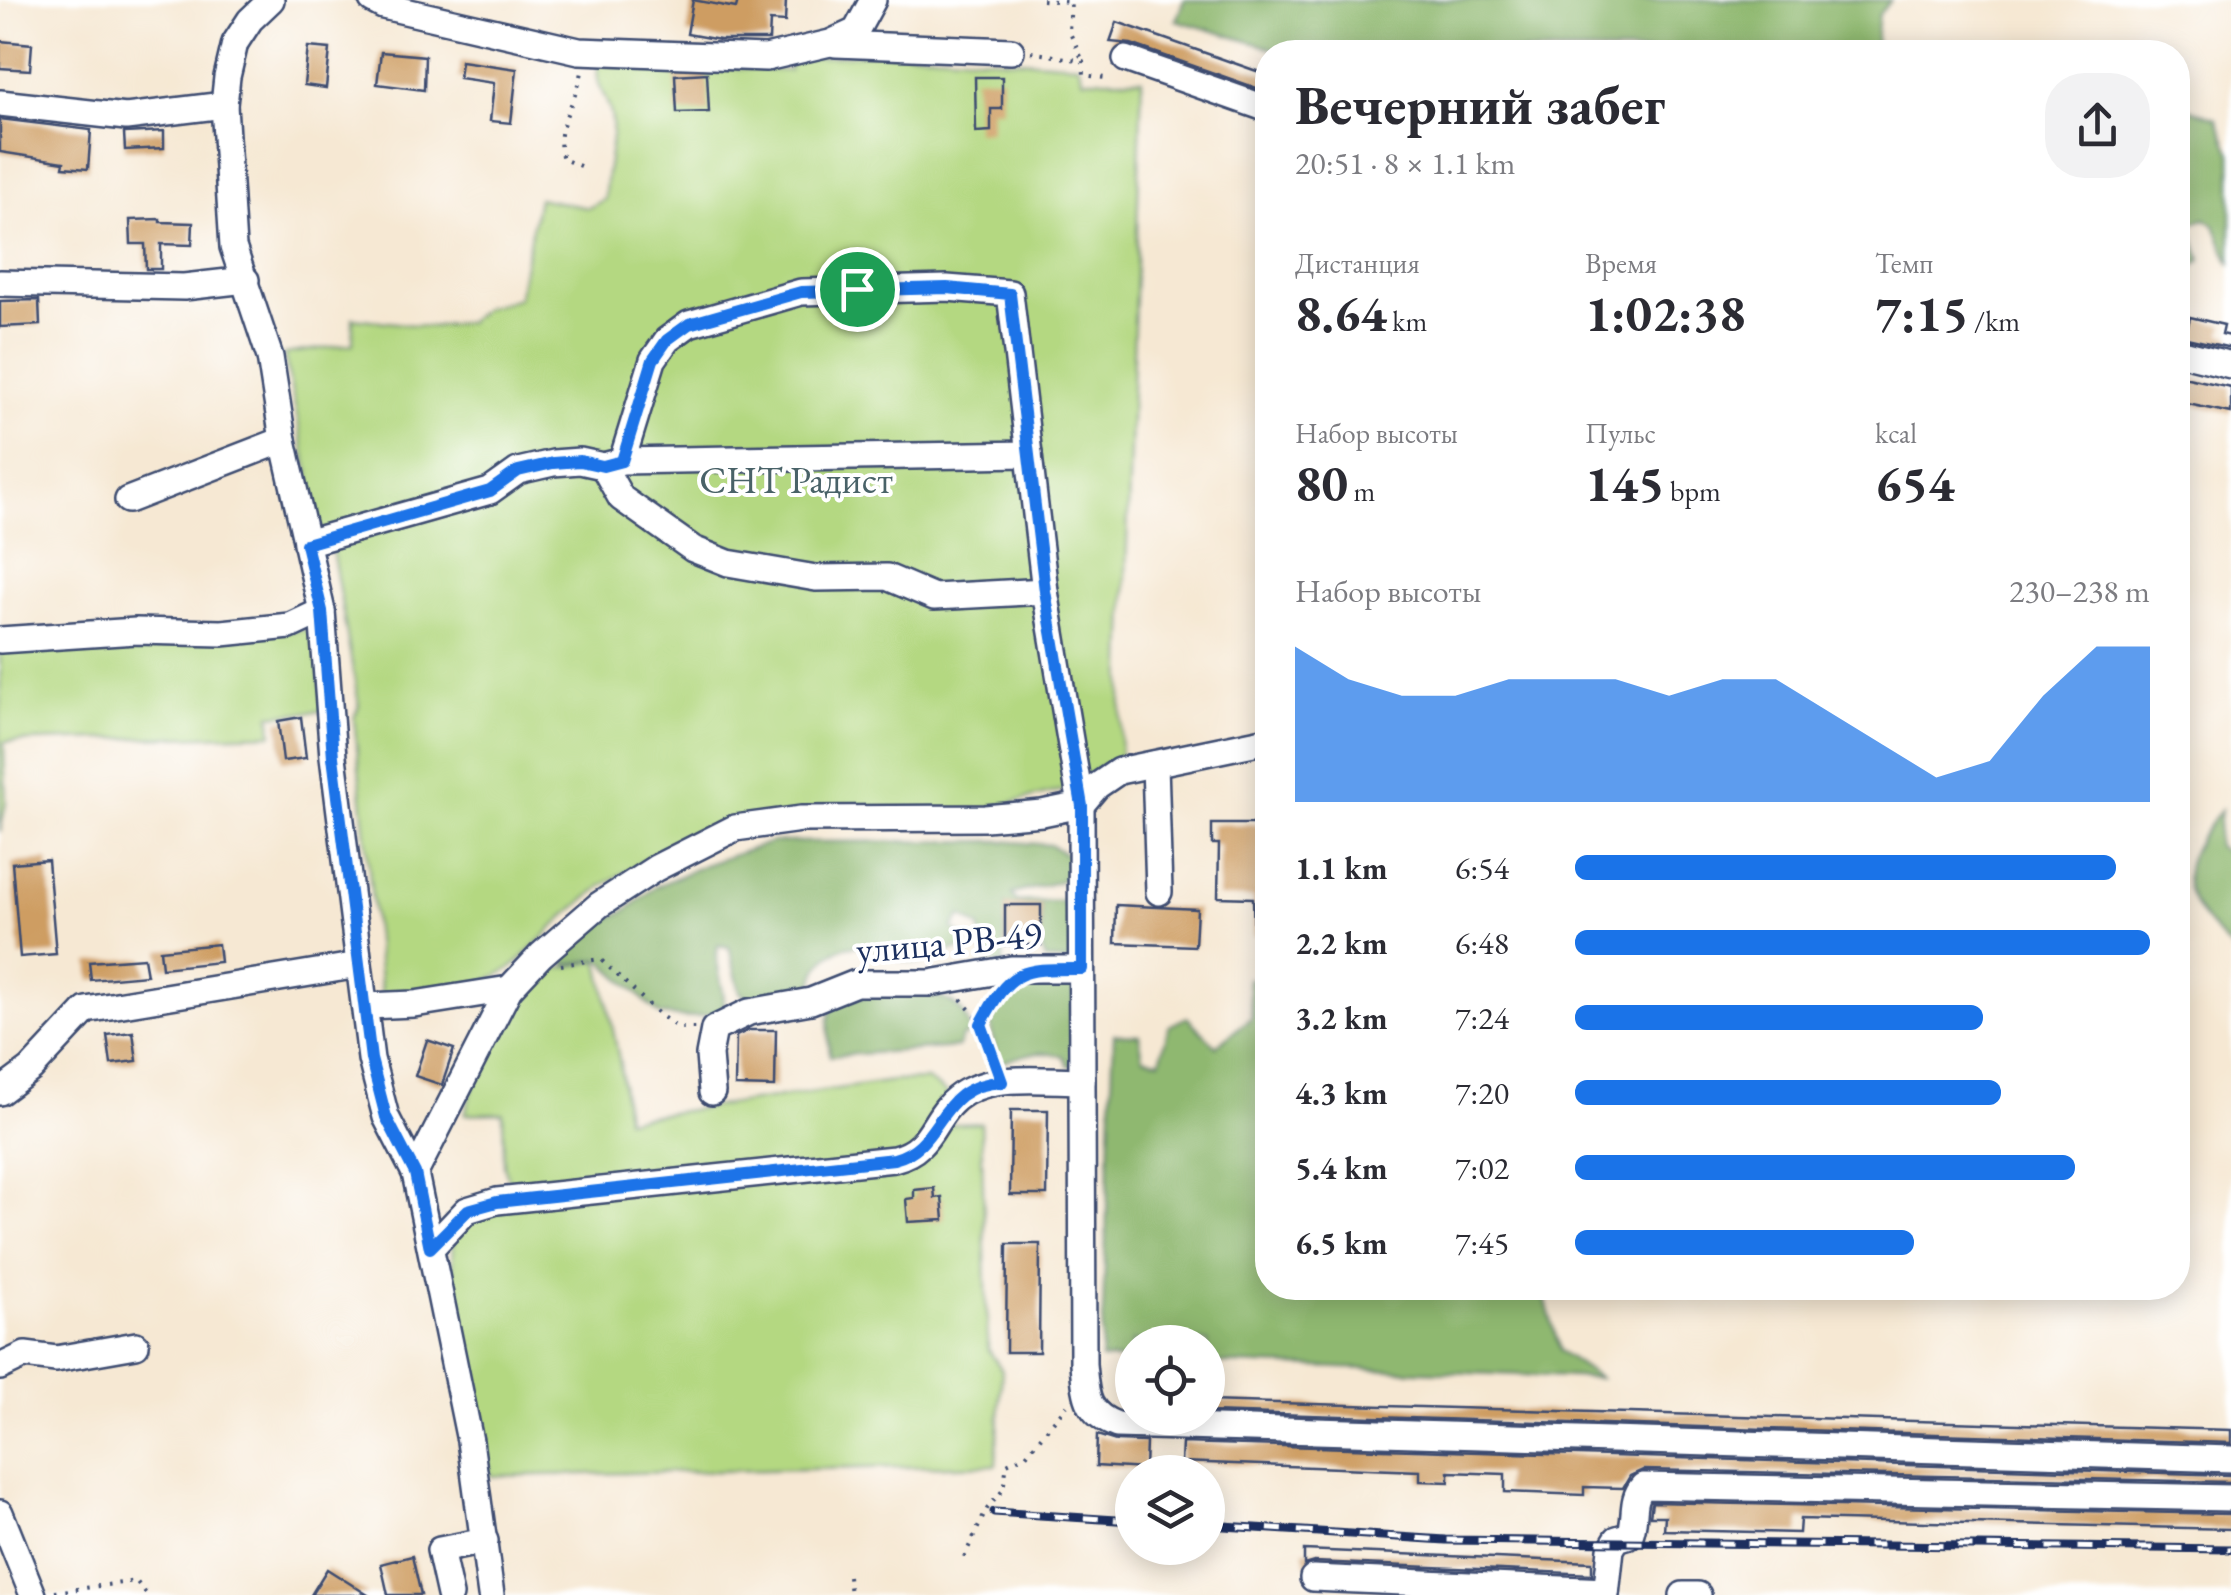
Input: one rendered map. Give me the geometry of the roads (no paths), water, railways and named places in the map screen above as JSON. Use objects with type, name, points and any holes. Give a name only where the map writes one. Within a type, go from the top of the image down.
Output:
[{"type":"street","points":[[271,0],[250,20],[235,43],[226,76],[224,105],[234,247],[270,357],[283,440],[322,611],[333,757],[371,1059],[386,1117],[415,1173],[470,1441],[491,1595]]},
{"type":"street","points":[[372,0],[383,6],[580,51],[766,58],[830,44],[1011,51]]},
{"type":"street","points":[[830,44],[856,31],[873,0]]},
{"type":"street","points":[[1126,59],[1255,104]]},
{"type":"street","points":[[0,103],[126,117],[224,105]]},
{"type":"street","points":[[0,283],[184,287],[246,280]]},
{"type":"street","points":[[1045,591],[934,596],[887,576],[816,578],[728,563],[693,549],[621,498],[613,463],[653,360],[667,340],[689,324],[801,292],[947,288],[1010,294],[1045,591],[1082,806],[1084,1371],[1090,1405],[1101,1419],[1117,1424],[2231,1459]]},
{"type":"street","points":[[2190,355],[2231,365]]},
{"type":"street","points":[[128,500],[283,440]]},
{"type":"street","points":[[306,544],[490,491],[518,471],[566,462],[1029,454]]},
{"type":"street","points":[[0,640],[136,631],[222,633],[290,626],[322,611]]},
{"type":"street","points":[[415,1173],[509,990],[599,904],[656,868],[735,828],[800,819],[985,818],[1082,806],[1097,786],[1119,772],[1255,743]]},
{"type":"street","points":[[1155,764],[1159,892]]},
{"type":"street","points":[[0,1092],[31,1069],[86,1010],[359,965]]},
{"type":"street","name":"улица РВ-49","points":[[712,1092],[709,1055],[714,1028],[749,1012],[811,1001],[856,984],[930,983],[1011,969],[1082,969]]},
{"type":"street","points":[[366,1006],[414,1004],[509,990]]},
{"type":"street","points":[[430,1248],[468,1210],[497,1202],[914,1154],[928,1139],[937,1119],[963,1093],[990,1083],[1082,1080]]},
{"type":"street","points":[[0,1367],[24,1355],[56,1359],[136,1345]]},
{"type":"street","points":[[1313,1578],[1606,1593],[1612,1549],[1617,1539],[1630,1534],[1634,1502],[1643,1486],[1644,1441]]},
{"type":"street","points":[[1643,1486],[2231,1498]]},
{"type":"street","points":[[0,1512],[42,1594]]},
{"type":"street","points":[[450,1595],[440,1550],[485,1541]]},
{"type":"street","points":[[1682,1595],[1698,1595]]},
{"type":"railway","points":[[994,1512],[1115,1520]]},
{"type":"railway","points":[[1225,1526],[1446,1540],[2231,1549]]},
{"type":"park label","name":"СНТ Радист","points":[[796,480]]}]
